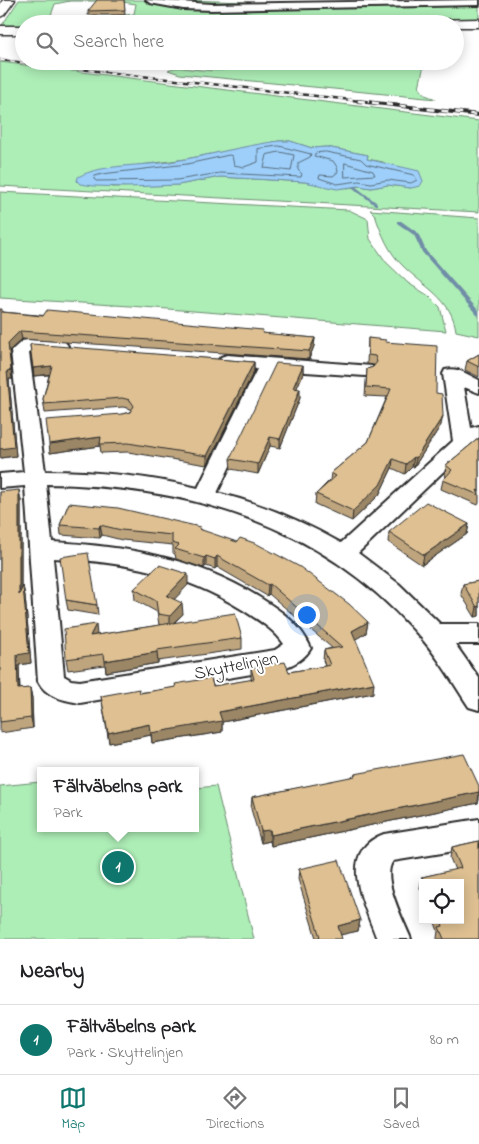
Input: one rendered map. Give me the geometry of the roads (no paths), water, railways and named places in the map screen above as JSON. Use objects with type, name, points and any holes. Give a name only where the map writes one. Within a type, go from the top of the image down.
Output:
[{"type":"main road","points":[[0,13],[8,0]]},
{"type":"main road","points":[[464,23],[479,23]]},
{"type":"main road","points":[[0,30],[15,30]]},
{"type":"street","points":[[150,0],[183,6],[212,7],[479,2]]},
{"type":"street","name":"Skyttelinjen","points":[[40,549],[93,552],[146,560],[203,578],[233,592],[274,618],[295,638],[298,648],[281,658],[80,692],[65,690],[51,681],[40,549],[35,477],[40,421],[20,351],[28,346],[41,345],[81,348]]},
{"type":"street","points":[[209,359],[365,370]]},
{"type":"street","points":[[204,497],[269,364]]},
{"type":"street","points":[[343,554],[471,437],[452,374],[479,387]]},
{"type":"street","points":[[0,482],[35,477],[94,479],[147,485],[204,497],[258,513],[300,530],[343,554],[390,591],[433,634],[479,699]]},
{"type":"street","points":[[433,634],[479,634]]},
{"type":"street","points":[[394,939],[372,880],[373,860],[384,848],[479,834]]},
{"type":"water","points":[[279,141],[290,141],[312,148],[326,147],[368,155],[367,159],[419,171],[423,181],[420,186],[411,188],[388,185],[371,188],[359,186],[337,189],[305,182],[220,177],[178,185],[128,187],[94,186],[80,184],[77,181],[78,177],[98,170],[169,162]]},
{"type":"waterway","points":[[354,187],[376,204]]},
{"type":"waterway","points":[[399,222],[416,234],[424,251],[479,314]]},
{"type":"railway","points":[[0,60],[15,62]]},
{"type":"railway","points":[[88,70],[369,102]]},
{"type":"railway","points":[[358,101],[479,115]]},
{"type":"place","name":"Fältväbelns park","points":[[118,867]]}]
